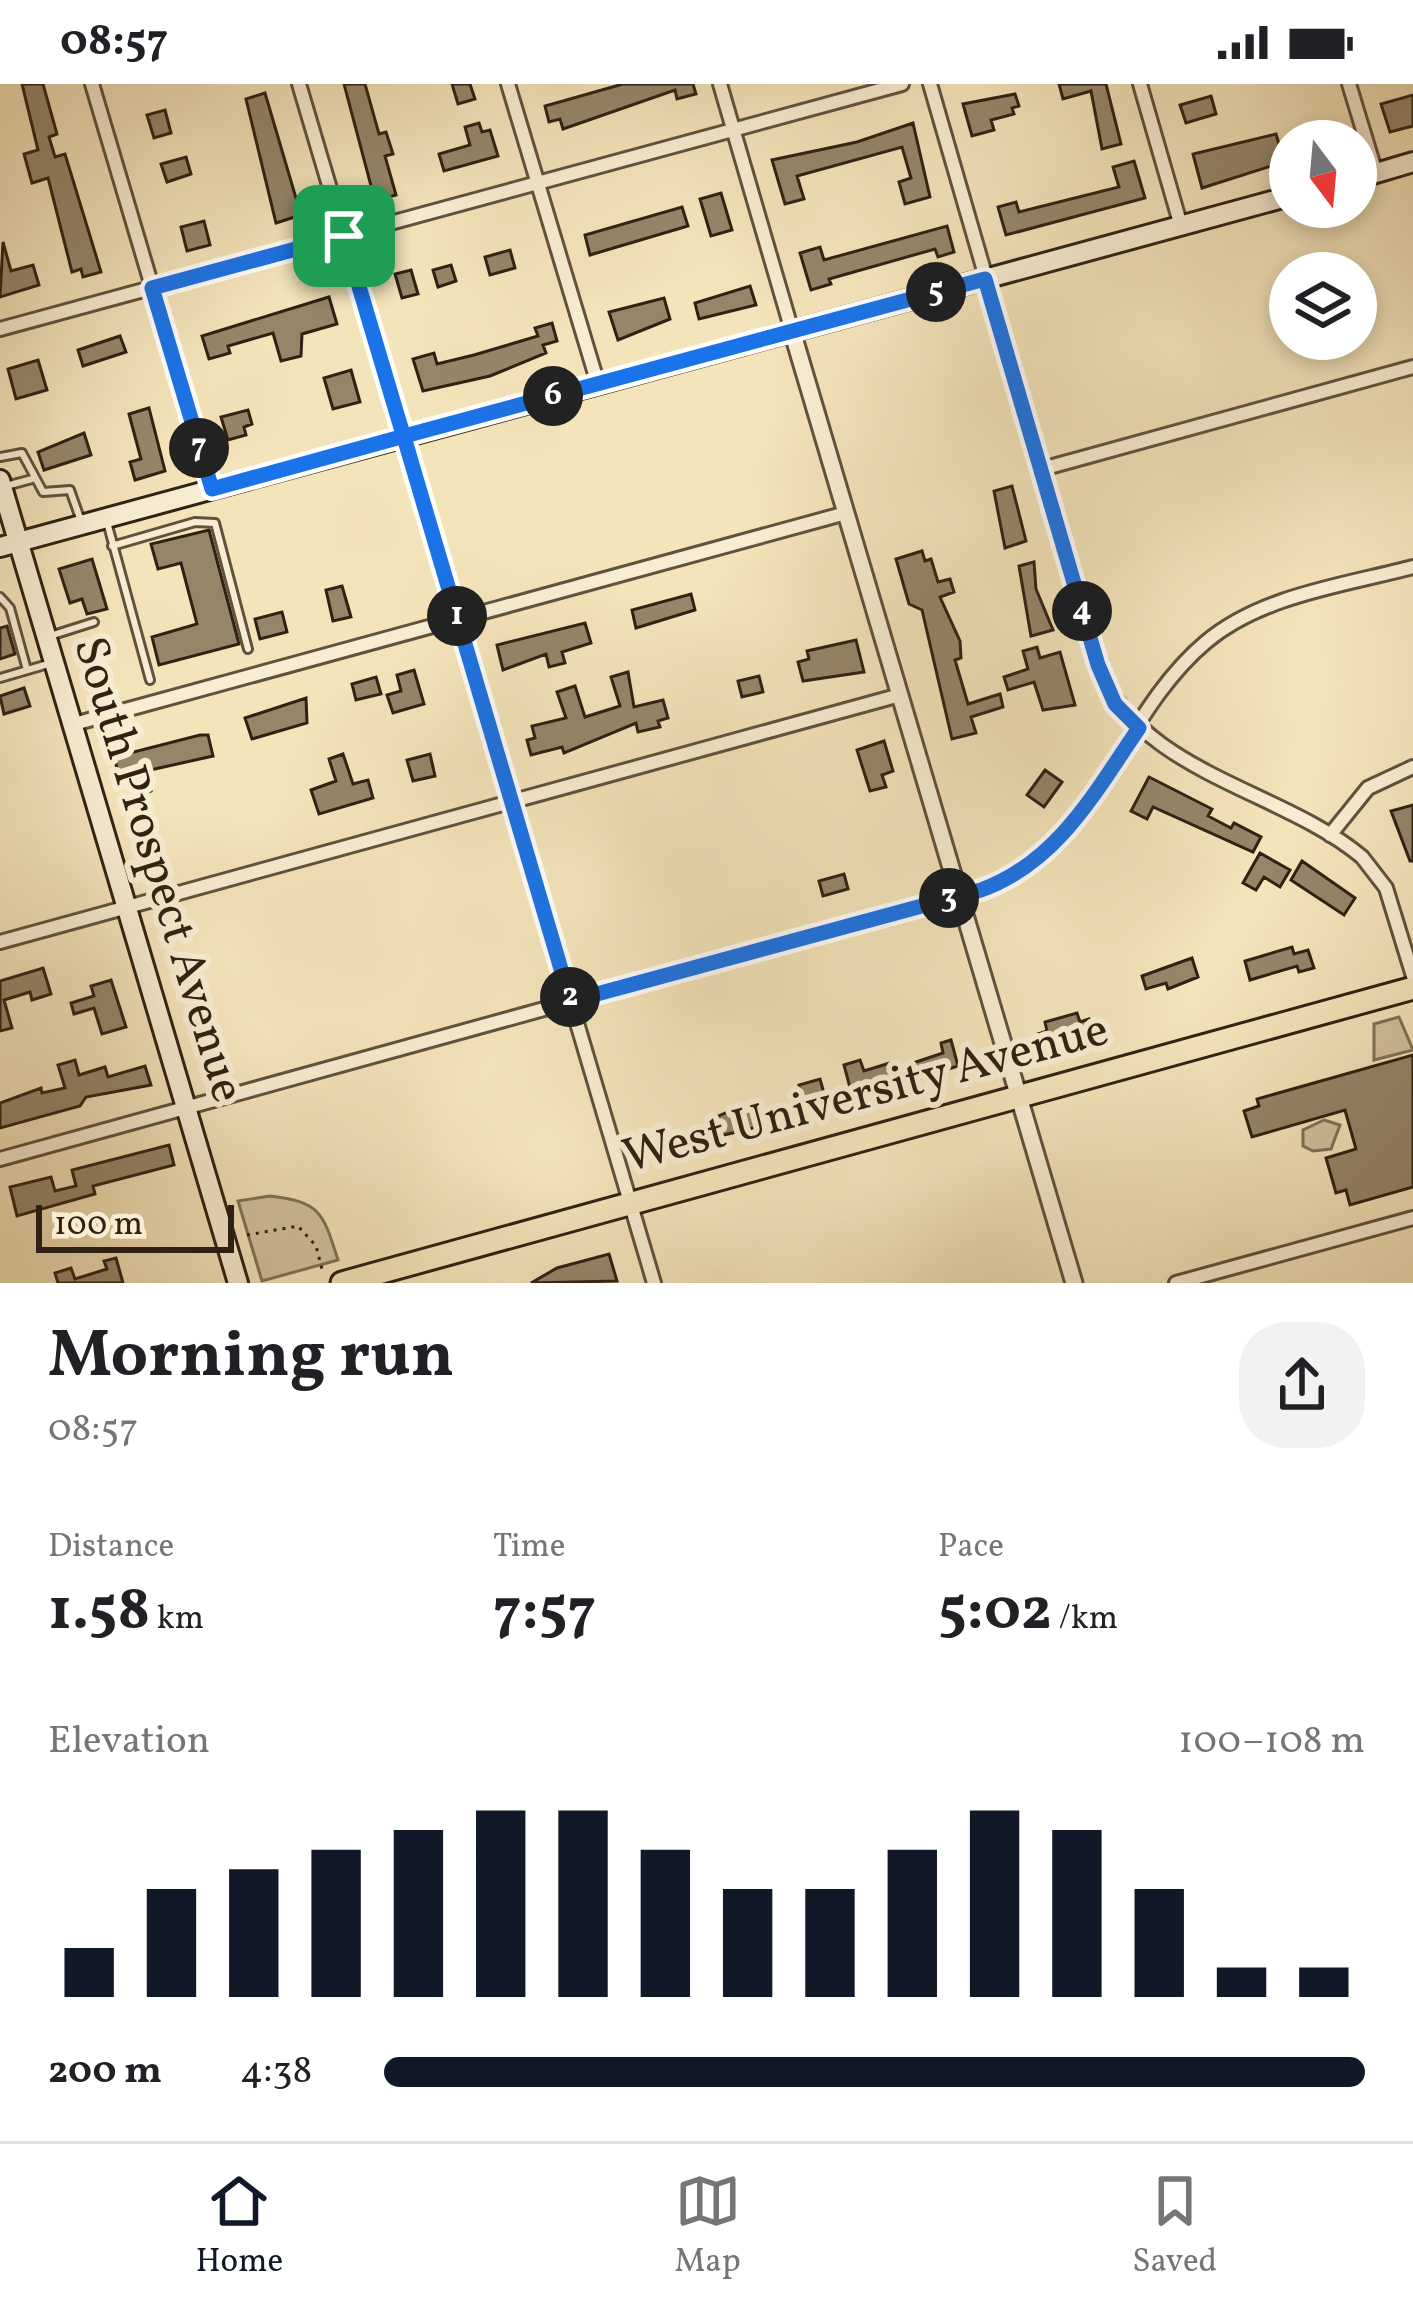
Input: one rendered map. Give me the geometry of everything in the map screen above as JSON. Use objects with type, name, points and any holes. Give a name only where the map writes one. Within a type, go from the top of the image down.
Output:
[{"type":"main road","points":[[1377,173],[1413,162]]},
{"type":"main road","points":[[9,544],[1269,202]]},
{"type":"main road","name":"South Prospect Avenue","points":[[1,484],[9,544],[55,662],[238,1283]]},
{"type":"main road","name":"West University Avenue","points":[[342,1283],[1413,988]]},
{"type":"street","points":[[92,84],[212,489]]},
{"type":"street","points":[[299,84],[654,1283]]},
{"type":"street","points":[[508,84],[598,384]]},
{"type":"street","points":[[720,84],[1074,1283]]},
{"type":"street","points":[[0,329],[902,84]]},
{"type":"street","points":[[930,84],[1106,686],[1139,728],[1362,856],[1386,888],[1413,976]]},
{"type":"street","points":[[1139,84],[1181,226]]},
{"type":"street","points":[[1349,84],[1356,120]]},
{"type":"street","points":[[1042,469],[1413,368]]},
{"type":"street","points":[[74,724],[846,513]]},
{"type":"street","points":[[0,1159],[1013,877],[1049,851],[1186,662],[1224,628],[1265,608],[1413,567]]},
{"type":"street","points":[[0,942],[900,695]]},
{"type":"street","points":[[1330,835],[1368,788],[1413,767]]},
{"type":"street","points":[[1176,1283],[1413,1218]]},
{"type":"lane","points":[[0,458],[22,453],[43,492],[70,490],[82,524]]},
{"type":"lane","points":[[1,484],[32,479]]},
{"type":"lane","points":[[106,518],[151,680]]},
{"type":"lane","points":[[112,546],[195,522],[215,523],[248,649]]},
{"type":"lane","points":[[0,597],[10,608],[27,670]]},
{"type":"lane","points":[[46,637],[94,622]]},
{"type":"lane","points":[[0,678],[55,662]]},
{"type":"path","points":[[247,1235],[298,1226],[316,1246],[322,1269]]},
{"type":"shaded area","points":[[1399,1017],[1413,1050],[1374,1060],[1374,1024]]},
{"type":"shaded area","points":[[1324,1120],[1340,1125],[1331,1149],[1313,1151],[1303,1146],[1303,1130]]},
{"type":"shaded area","points":[[270,1196],[300,1202],[318,1213],[338,1260],[262,1281],[238,1201]]},
{"type":"building","points":[[22,84],[43,84],[57,134],[49,137],[55,157],[65,154],[101,272],[83,277],[81,269],[72,272],[48,178],[32,183],[24,154],[38,150]]},
{"type":"building","points":[[344,84],[365,84],[379,134],[386,132],[393,154],[385,156],[396,195],[375,201]]},
{"type":"building","points":[[452,84],[470,84],[475,99],[458,104]]},
{"type":"building","points":[[623,84],[693,84],[696,94],[677,99],[675,90],[563,129],[560,119],[549,122],[545,106]]},
{"type":"building","points":[[1059,84],[1106,84],[1121,144],[1102,149],[1091,91],[1063,99]]},
{"type":"building","points":[[265,93],[301,215],[276,223],[246,99]]},
{"type":"building","points":[[1015,94],[1019,106],[1012,108],[1014,114],[991,120],[994,130],[972,136],[963,104]]},
{"type":"building","points":[[1413,95],[1413,126],[1390,132],[1381,104]]},
{"type":"building","points":[[1211,96],[1216,114],[1186,123],[1180,105]]},
{"type":"building","points":[[165,110],[171,133],[154,138],[147,115]]},
{"type":"building","points":[[479,123],[482,132],[490,130],[498,156],[444,171],[439,154],[470,145],[465,127]]},
{"type":"building","points":[[913,123],[930,197],[905,204],[899,182],[911,178],[902,147],[797,176],[804,199],[785,204],[772,160],[857,142]]},
{"type":"building","points":[[1269,136],[1269,167],[1202,188],[1193,154]]},
{"type":"building","points":[[186,157],[191,174],[167,182],[161,164]]},
{"type":"building","points":[[1134,161],[1145,198],[1006,235],[998,207],[1016,202],[1019,212],[1119,187],[1113,167]]},
{"type":"building","points":[[721,193],[732,230],[711,236],[700,199]]},
{"type":"building","points":[[682,207],[688,226],[590,255],[585,235]]},
{"type":"building","points":[[204,221],[210,245],[187,251],[181,227]]},
{"type":"building","points":[[947,226],[954,252],[938,257],[935,249],[829,279],[831,284],[811,290],[800,253],[820,247],[824,260]]},
{"type":"building","points":[[3,242],[11,271],[33,265],[39,285],[0,297]]},
{"type":"building","points":[[510,250],[515,268],[490,275],[485,257]]},
{"type":"building","points":[[451,265],[456,281],[438,287],[433,270]]},
{"type":"building","points":[[411,270],[418,294],[402,298],[395,274]]},
{"type":"building","points":[[750,286],[756,305],[699,319],[695,303]]},
{"type":"building","points":[[329,297],[337,324],[302,334],[301,356],[281,361],[273,333],[228,346],[230,353],[209,359],[202,336]]},
{"type":"building","points":[[664,298],[670,319],[618,340],[609,312]]},
{"type":"building","points":[[552,323],[557,341],[543,345],[546,353],[490,376],[423,391],[413,359],[434,353],[437,364],[474,355],[538,336],[535,328]]},
{"type":"building","points":[[120,336],[126,352],[83,366],[78,350]]},
{"type":"building","points":[[38,360],[47,390],[16,399],[8,369]]},
{"type":"building","points":[[351,370],[360,402],[333,409],[324,378]]},
{"type":"building","points":[[149,408],[165,471],[135,480],[130,462],[141,459],[129,414]]},
{"type":"building","points":[[248,410],[252,424],[244,427],[246,435],[228,440],[221,417]]},
{"type":"building","points":[[84,433],[91,455],[44,470],[38,452]]},
{"type":"building","points":[[1012,486],[1026,541],[1005,548],[994,491]]},
{"type":"building","points":[[209,530],[239,644],[159,665],[152,637],[197,624],[181,563],[158,569],[151,544]]},
{"type":"building","points":[[922,551],[925,561],[931,559],[938,582],[950,579],[954,592],[940,597],[960,641],[961,658],[955,660],[968,704],[1000,694],[1003,707],[971,717],[976,733],[952,739],[922,610],[909,604],[896,559]]},
{"type":"building","points":[[92,559],[107,609],[87,614],[82,599],[70,603],[59,569]]},
{"type":"building","points":[[1034,562],[1036,589],[1053,630],[1031,636],[1019,566]]},
{"type":"building","points":[[342,586],[351,617],[333,621],[326,590]]},
{"type":"building","points":[[691,594],[695,610],[636,628],[632,610]]},
{"type":"building","points":[[282,612],[287,632],[260,639],[255,619]]},
{"type":"building","points":[[585,623],[591,643],[562,652],[565,663],[549,667],[546,654],[503,670],[497,645]]},
{"type":"building","points":[[7,626],[15,654],[0,659],[0,628]]},
{"type":"building","points":[[856,640],[864,672],[803,681],[798,662],[809,659],[807,651]]},
{"type":"building","points":[[1037,647],[1040,658],[1060,652],[1075,705],[1043,710],[1034,682],[1008,690],[1004,677],[1028,669],[1023,651]]},
{"type":"building","points":[[414,670],[424,704],[393,713],[387,695],[401,691],[397,675]]},
{"type":"building","points":[[628,672],[634,707],[663,700],[668,718],[658,721],[660,727],[638,732],[636,723],[564,753],[562,747],[531,755],[527,740],[535,738],[532,726],[566,718],[557,692],[575,686],[585,717],[620,706],[611,677]]},
{"type":"building","points":[[759,676],[763,692],[742,697],[738,681]]},
{"type":"building","points":[[376,677],[381,694],[356,700],[352,684]]},
{"type":"building","points":[[24,688],[30,706],[4,714],[0,696]]},
{"type":"building","points":[[306,698],[307,723],[252,739],[245,718]]},
{"type":"building","points":[[208,735],[213,756],[146,771],[151,791],[138,795],[133,775],[120,779],[114,757]]},
{"type":"building","points":[[884,741],[893,771],[882,775],[886,787],[870,791],[857,750]]},
{"type":"building","points":[[343,754],[353,784],[368,780],[373,798],[319,814],[311,790],[336,781],[329,759]]},
{"type":"building","points":[[430,754],[435,776],[413,781],[407,760]]},
{"type":"building","points":[[1045,770],[1062,782],[1044,807],[1027,795]]},
{"type":"building","points":[[1149,777],[1212,809],[1208,816],[1261,837],[1253,852],[1153,807],[1147,819],[1131,811]]},
{"type":"building","points":[[1413,805],[1413,861],[1410,861],[1391,811]]},
{"type":"building","points":[[1260,853],[1290,870],[1280,887],[1264,877],[1256,890],[1243,883]]},
{"type":"building","points":[[1302,861],[1355,898],[1344,915],[1291,880]]},
{"type":"building","points":[[844,874],[848,889],[823,896],[819,881]]},
{"type":"building","points":[[1292,947],[1294,954],[1308,950],[1314,968],[1299,972],[1297,966],[1250,980],[1245,961]]},
{"type":"building","points":[[1192,958],[1198,977],[1168,989],[1166,983],[1146,989],[1142,976]]},
{"type":"building","points":[[43,968],[51,994],[32,1000],[30,992],[4,1000],[12,1028],[0,1031],[0,981]]},
{"type":"building","points":[[111,980],[126,1027],[102,1034],[94,1008],[74,1014],[71,1003],[94,996],[91,986]]},
{"type":"building","points":[[1077,1013],[1080,1022],[1089,1019],[1092,1030],[1041,1044],[1038,1034],[1047,1031],[1045,1022]]},
{"type":"building","points":[[951,1040],[958,1066],[853,1099],[844,1065],[860,1060],[864,1071],[890,1063],[892,1070],[943,1053],[941,1043]]},
{"type":"building","points":[[1413,1055],[1413,1187],[1350,1205],[1346,1190],[1336,1193],[1326,1158],[1356,1149],[1345,1110],[1252,1137],[1244,1111],[1259,1106],[1257,1099]]},
{"type":"building","points":[[75,1060],[79,1075],[105,1067],[108,1077],[145,1066],[151,1085],[86,1097],[80,1106],[0,1128],[0,1103],[41,1088],[42,1093],[65,1088],[58,1065]]},
{"type":"building","points":[[820,1079],[828,1108],[802,1115],[799,1085]]},
{"type":"building","points":[[750,1102],[758,1127],[724,1135],[725,1140],[711,1145],[706,1127],[716,1124],[714,1118]]},
{"type":"building","points":[[169,1145],[174,1165],[93,1186],[95,1194],[17,1216],[10,1187],[51,1177],[55,1191],[76,1186],[72,1170]]},
{"type":"building","points":[[609,1254],[617,1281],[531,1283],[557,1268]]},
{"type":"building","points":[[116,1258],[123,1283],[58,1283],[55,1273],[71,1268],[75,1279],[107,1269],[104,1261]]},
{"type":"route","points":[[344,236],[152,288],[212,489],[404,436],[985,279],[1098,665],[1115,704],[1139,728],[1049,851],[1013,877],[981,890],[571,1001],[410,455],[404,436],[399,421],[344,236]]}]
